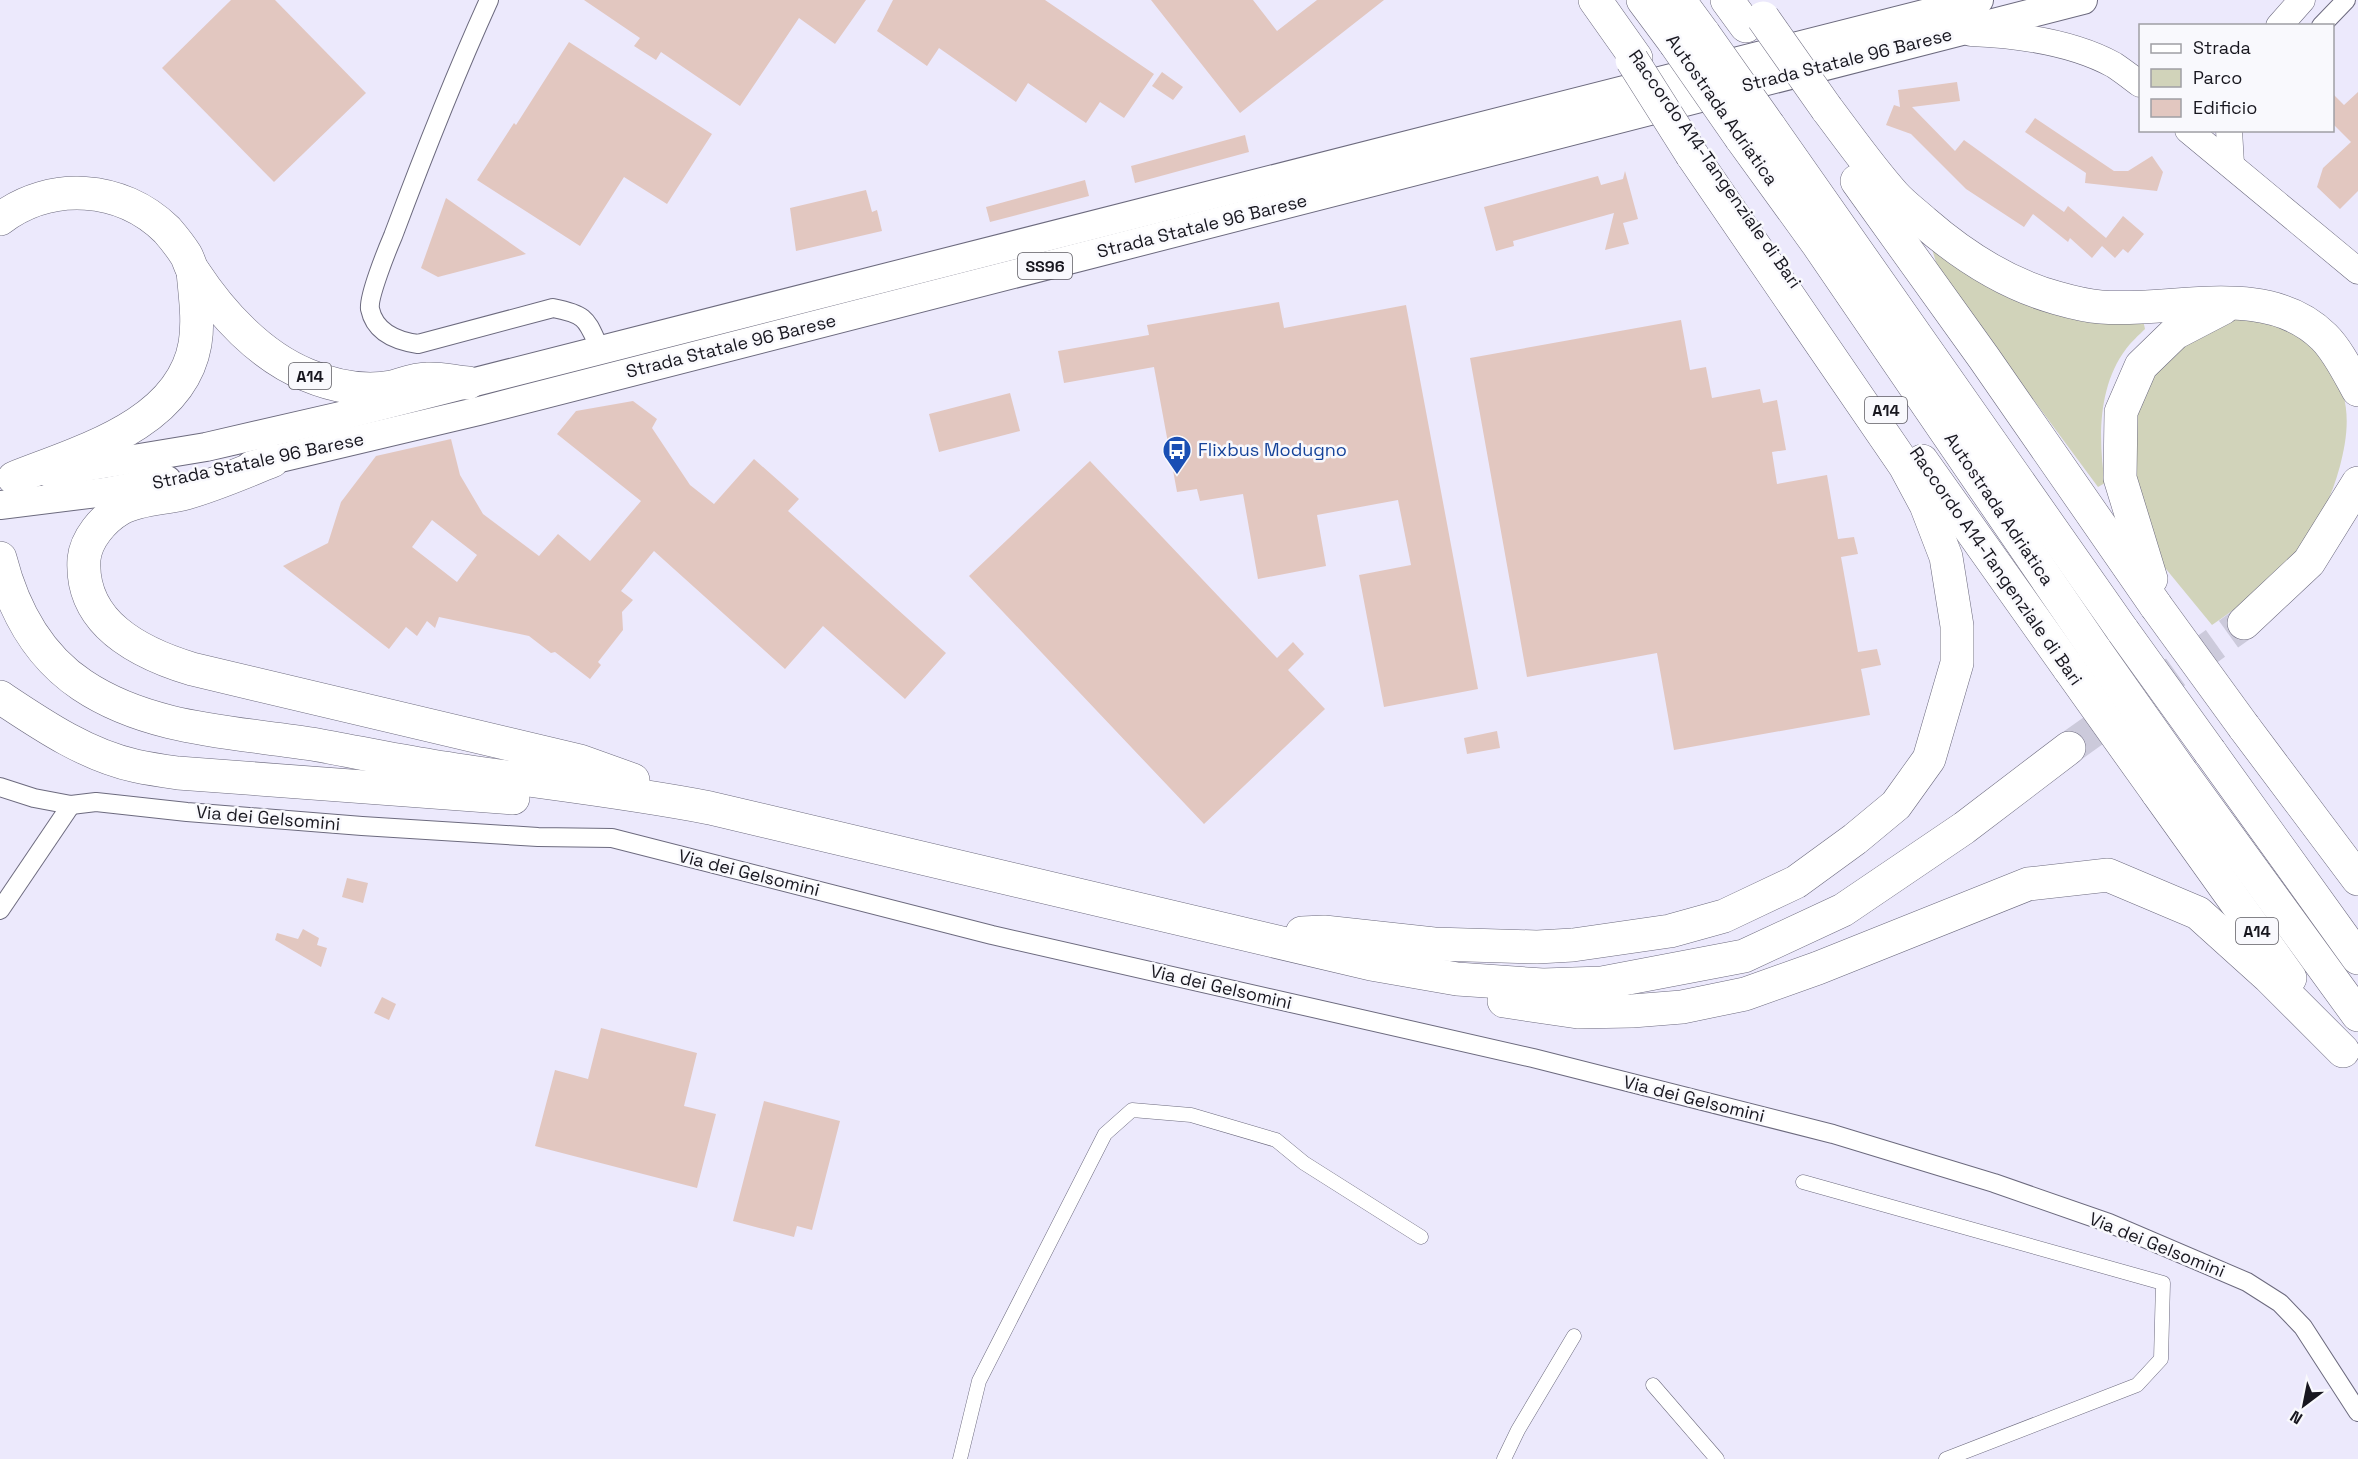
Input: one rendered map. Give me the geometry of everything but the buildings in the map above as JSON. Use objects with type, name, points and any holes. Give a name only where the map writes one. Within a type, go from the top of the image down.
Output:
[{"type":"highway","name":"Raccordo A14-Tangenziale di Bari","points":[[1594,0],[1696,152],[2083,661]]},
{"type":"highway","name":"Autostrada Adriatica","points":[[1644,0],[1689,38],[1755,132],[2123,631],[2358,958]]},
{"type":"highway","name":"Autostrada Adriatica","points":[[1679,0],[1689,38]]},
{"type":"highway","points":[[1746,11],[1817,110],[1977,348],[2153,602],[2358,879]]},
{"type":"highway","points":[[1817,110],[1895,197],[1953,247],[1982,267],[2055,298],[2101,308],[2232,304],[2265,307],[2291,313],[2324,336],[2358,390]]},
{"type":"highway","name":"Autostrada Adriatica","points":[[1755,132],[1817,243],[2083,661],[2169,782],[2358,1015]]},
{"type":"highway","points":[[1240,934],[1324,932],[1434,944],[1537,947],[1574,945],[1670,931],[1724,916],[1796,882],[1855,839],[1896,805],[1929,759],[1957,663],[1957,626],[1946,557],[1926,505],[1905,466],[1696,152]]},
{"type":"highway","points":[[0,219],[45,196],[74,192],[98,194],[121,200],[146,213],[167,230],[186,255],[193,270],[197,312],[195,345],[186,369],[173,392],[149,416],[121,434],[5,487]]},
{"type":"highway","name":"A14","points":[[193,270],[240,329],[263,350],[306,375],[352,388],[388,387],[427,379],[468,383]]},
{"type":"highway","points":[[2153,602],[2152,581],[2142,555],[2120,478],[2121,412],[2141,366],[2175,333],[2232,304]]},
{"type":"highway","points":[[272,461],[197,490],[133,503],[120,509],[100,526],[92,536],[85,554],[84,571],[87,592],[98,612],[114,630],[133,645],[162,660],[192,669],[580,761],[710,808]]},
{"type":"highway","points":[[2244,623],[2310,562],[2358,483]]},
{"type":"highway","points":[[1,562],[14,602],[25,623],[48,655],[82,685],[139,714],[187,726],[431,766],[635,794],[710,808],[1405,971],[1514,1004],[1578,1012],[1682,1007],[1745,994],[2028,884],[2108,875],[2198,913],[2269,976],[2351,1061]]},
{"type":"highway","points":[[0,697],[42,725],[87,749],[135,766],[178,773],[542,800],[635,794]]},
{"type":"highway","points":[[1405,971],[1504,984],[1602,983],[1744,956],[1843,910],[1964,828],[2069,748]]},
{"type":"highway","name":"A14","points":[[2169,782],[2351,1061]]},
{"type":"main road","name":"Strada Statale 96 Barese","points":[[5,487],[206,447],[345,415],[1979,0]]},
{"type":"main road","name":"Strada Statale 96 Barese","points":[[5,487],[105,492],[272,461],[503,405],[2084,0]]},
{"type":"main road","points":[[2281,24],[2302,0]]},
{"type":"main road","points":[[1959,32],[2004,34],[2054,44],[2085,53],[2115,66],[2139,83]]},
{"type":"main road","points":[[2191,132],[2358,271]]},
{"type":"main road","points":[[2229,132],[2231,164]]},
{"type":"street","points":[[489,0],[440,112],[384,260],[369,307],[375,322],[385,333],[400,341],[418,344],[553,308],[569,311],[586,319],[601,351]]},
{"type":"street","points":[[2323,24],[2346,0]]},
{"type":"street","name":"Via dei Gelsomini","points":[[0,787],[34,798],[71,805],[96,802],[373,827],[538,837],[612,838],[992,935],[1533,1058],[1833,1134],[1994,1183],[2109,1223],[2247,1282],[2280,1303],[2303,1327],[2358,1412]]},
{"type":"street","points":[[0,910],[71,805]]},
{"type":"street","points":[[960,1459],[979,1381],[1105,1134],[1132,1110],[1191,1115],[1276,1140],[1304,1163],[1421,1237]]},
{"type":"street","points":[[1803,1182],[2163,1283],[2160,1359],[2137,1385],[1946,1459]]},
{"type":"street","points":[[1504,1459],[1518,1430],[1574,1336]]},
{"type":"street","points":[[1653,1385],[1718,1459]]},
{"type":"green space","points":[[1932,249],[2143,320],[2145,329],[2128,346],[2117,364],[2105,396],[2101,449],[2105,483],[2098,487],[1939,272]]},
{"type":"green space","points":[[2228,315],[2252,315],[2271,320],[2301,336],[2309,343],[2324,360],[2342,391],[2346,412],[2346,430],[2340,466],[2331,493],[2307,538],[2274,576],[2212,625],[2157,558],[2138,518],[2128,424],[2161,357]]},
{"type":"tunnel","points":[[2069,748],[2244,623]]},
{"type":"place","name":"Flixbus Modugno","points":[[1177,476]]}]
